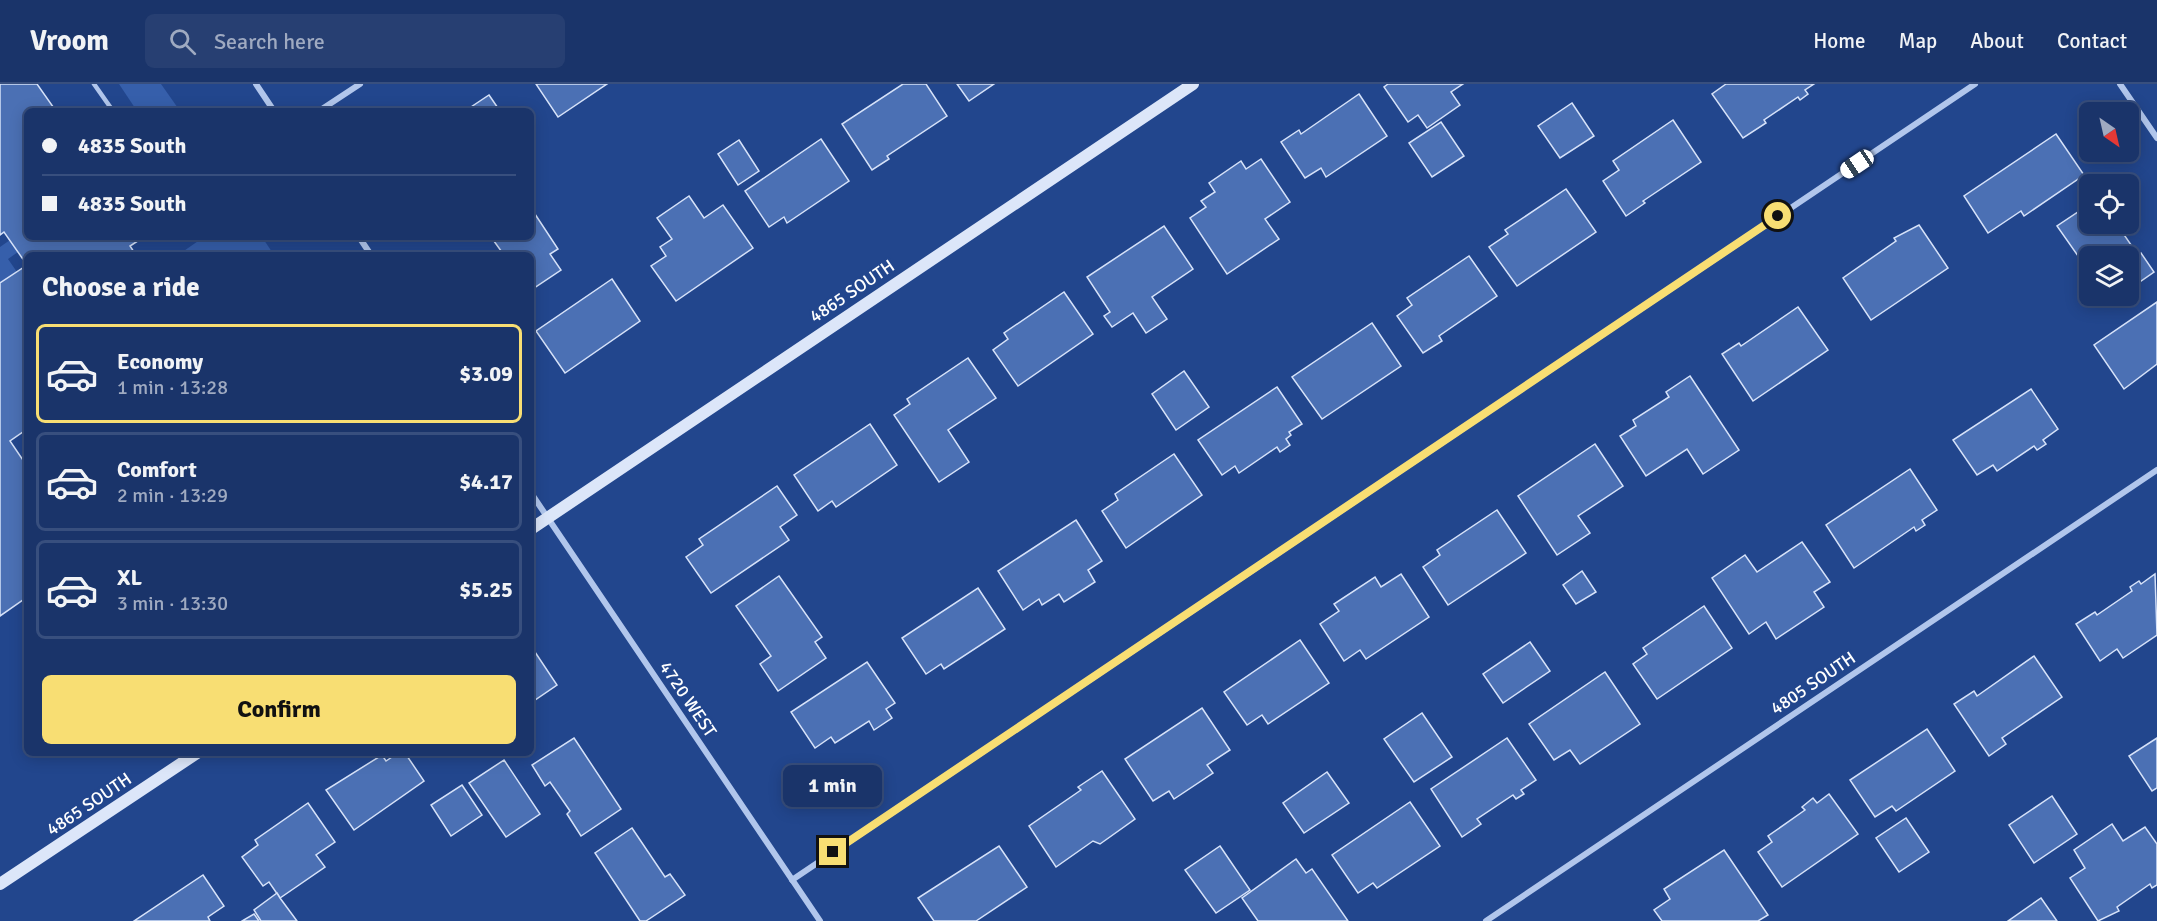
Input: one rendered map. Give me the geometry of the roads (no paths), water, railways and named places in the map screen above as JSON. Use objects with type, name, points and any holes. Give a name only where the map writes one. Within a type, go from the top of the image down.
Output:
[{"type":"street","points":[[256,84],[272,108]]},
{"type":"street","points":[[324,108],[360,84]]},
{"type":"street","name":"4865 SOUTH","points":[[534,527],[1193,84]]},
{"type":"street","points":[[792,880],[1975,84]]},
{"type":"street","points":[[2120,84],[2157,138]]},
{"type":"street","name":"4805 SOUTH","points":[[1486,921],[2157,470]]},
{"type":"street","name":"4720 WEST","points":[[534,497],[820,921]]},
{"type":"street","name":"4865 SOUTH","points":[[0,884],[192,756]]},
{"type":"lane","points":[[94,84],[111,108]]}]
